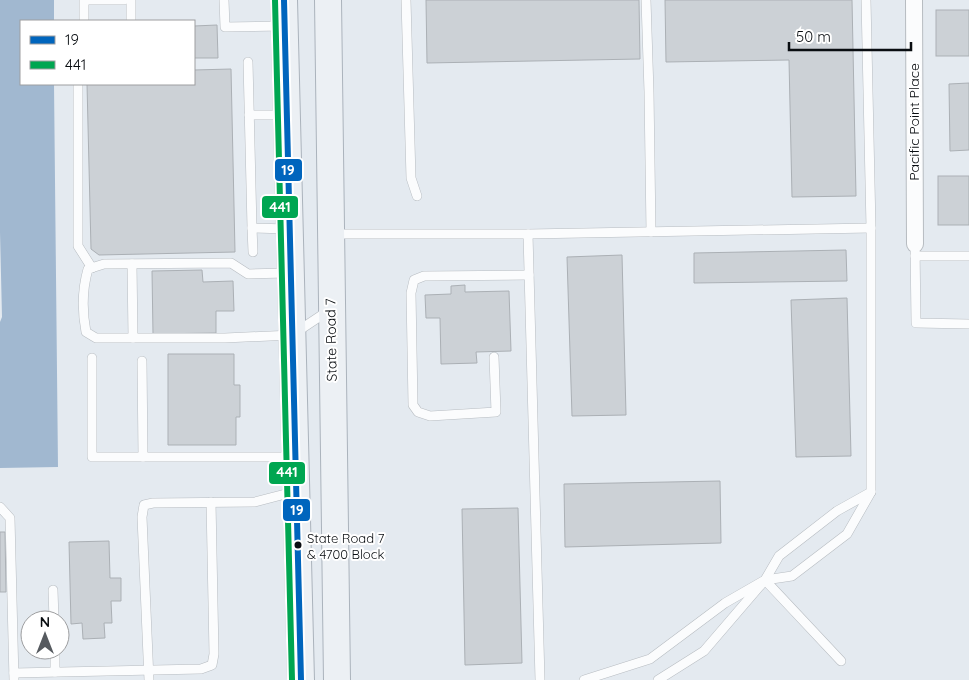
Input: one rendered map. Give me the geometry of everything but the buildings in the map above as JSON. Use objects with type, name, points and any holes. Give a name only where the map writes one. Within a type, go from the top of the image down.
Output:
[{"type":"main road","points":[[284,0],[301,680]]},
{"type":"main road","name":"State Road 7","points":[[328,0],[337,680]]},
{"type":"street","name":"Pacific Point Place","points":[[914,0],[915,250]]},
{"type":"lane","points":[[84,20],[84,0],[124,0]]},
{"type":"lane","points":[[131,0],[131,20]]},
{"type":"lane","points":[[224,0],[225,27],[284,26]]},
{"type":"lane","points":[[406,0],[411,178],[417,196]]},
{"type":"lane","points":[[646,0],[651,232]]},
{"type":"lane","points":[[584,680],[650,658],[726,603],[765,580],[792,576],[848,534],[871,492],[871,228],[866,0]]},
{"type":"lane","points":[[248,62],[252,252]]},
{"type":"lane","points":[[78,85],[78,246],[92,268]]},
{"type":"lane","points":[[249,115],[287,115]]},
{"type":"lane","points":[[252,228],[289,230]]},
{"type":"lane","points":[[330,234],[528,234],[871,228]]},
{"type":"lane","points":[[528,234],[540,680]]},
{"type":"lane","points":[[969,256],[915,250],[916,323],[969,324]]},
{"type":"lane","points":[[290,273],[248,274],[230,263],[104,264],[88,270],[84,284],[86,332],[96,338],[226,338],[292,335],[322,315],[331,298]]},
{"type":"lane","points":[[132,264],[133,338]]},
{"type":"lane","points":[[494,357],[496,412],[430,416],[418,412],[413,405],[411,293],[414,280],[424,276],[529,275]]},
{"type":"lane","points":[[92,358],[92,456],[295,457]]},
{"type":"lane","points":[[142,361],[144,456]]},
{"type":"lane","points":[[148,680],[142,517],[144,506],[153,503],[255,502],[296,491]]},
{"type":"lane","points":[[658,680],[704,651],[765,580],[779,556],[837,511],[871,492]]},
{"type":"lane","points":[[0,507],[10,518],[14,676],[55,672],[201,669],[212,665],[214,654],[211,502]]},
{"type":"lane","points":[[765,580],[841,661]]},
{"type":"lane","points":[[54,590],[54,610]]},
{"type":"lane","points":[[55,660],[55,672]]},
{"type":"water","points":[[0,0],[54,0],[54,20],[20,20],[20,85],[54,85],[58,467],[0,468],[0,322],[2,317]]},
{"type":"transit line","name":"441","points":[[275,0],[292,680]]},
{"type":"transit line","name":"19","points":[[284,0],[301,680]]},
{"type":"place","name":"State Road 7 & 4700 Block","points":[[298,545]]}]
